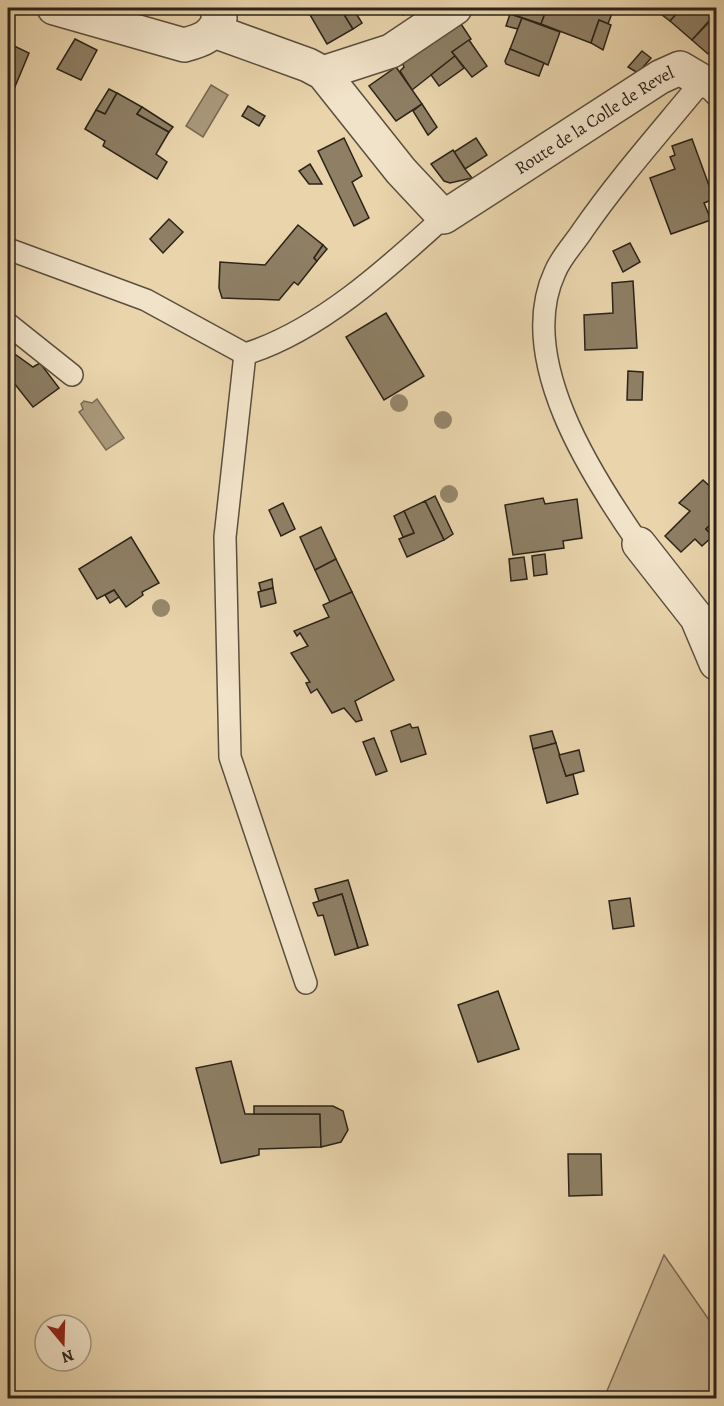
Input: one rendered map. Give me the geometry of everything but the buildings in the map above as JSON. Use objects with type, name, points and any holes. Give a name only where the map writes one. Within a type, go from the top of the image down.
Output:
[{"type":"street","points":[[54,8],[184,45],[202,40],[215,20],[308,65],[323,73],[401,171],[444,216]]},
{"type":"street","points":[[323,73],[391,51],[455,8]]},
{"type":"street","name":"Route de la Colle de Revel","points":[[444,216],[660,77],[680,68],[709,88]]},
{"type":"street","points":[[639,544],[698,618],[717,663]]},
{"type":"lane","name":"Route de la Colle de Revel","points":[[639,544],[613,506],[577,440],[554,387],[545,350],[547,293],[555,271],[600,206],[709,88]]},
{"type":"lane","points":[[245,354],[293,335],[331,309],[406,252],[444,216]]},
{"type":"lane","points":[[8,249],[146,300],[245,354]]},
{"type":"lane","points":[[8,324],[72,375]]},
{"type":"lane","points":[[245,354],[225,537],[230,757],[306,983]]},
{"type":"shaded area","points":[[211,85],[228,95],[203,137],[186,126]]},
{"type":"shaded area","points":[[97,399],[124,438],[106,450],[79,412],[83,409],[81,404],[84,401],[92,403]]},
{"type":"shaded area","points":[[664,1255],[716,1330],[716,1398],[604,1398]]}]
